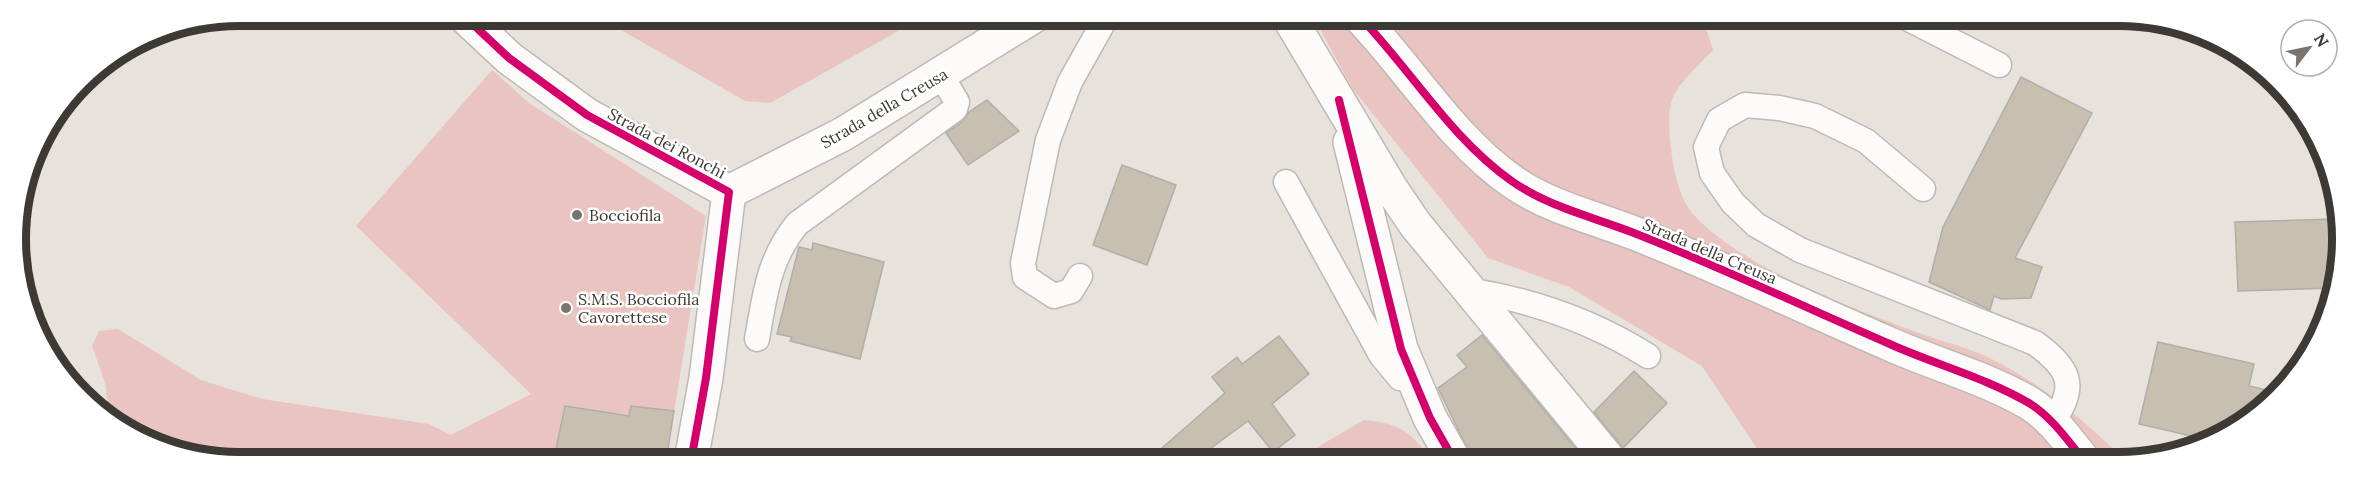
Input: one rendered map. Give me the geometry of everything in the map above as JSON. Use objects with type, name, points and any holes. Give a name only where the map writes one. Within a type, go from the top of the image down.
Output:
[{"type":"street","name":"Strada dei Ronchi","points":[[475,26],[509,58],[587,115],[729,192],[708,367],[693,452]]},
{"type":"street","name":"Strada della Creusa","points":[[729,192],[843,134],[1018,26]]},
{"type":"street","points":[[1294,26],[1396,196],[1468,290],[1603,452]]},
{"type":"street","name":"Strada della Creusa","points":[[1369,26],[1389,47],[1439,112],[1479,153],[1512,182],[1549,202],[1634,233],[1902,350],[1988,382],[2031,404],[2052,422],[2077,452]]},
{"type":"street","points":[[1339,100],[1401,349],[1430,418],[1449,452]]},
{"type":"lane","points":[[1080,276],[1071,291],[1054,296],[1025,277],[1023,262],[1036,192],[1057,111],[1102,26]]},
{"type":"lane","points":[[1923,26],[1999,65]]},
{"type":"lane","points":[[757,339],[772,262],[784,240],[806,218],[956,109],[957,102],[941,75]]},
{"type":"lane","points":[[1923,189],[1866,141],[1815,116],[1779,108],[1745,105],[1719,120],[1706,147],[1712,173],[1733,203],[1756,225],[1800,250],[2035,343],[2055,357],[2068,379],[2069,392],[2063,408],[2052,422]]},
{"type":"lane","points":[[1286,182],[1382,355],[1400,378],[1413,379]]},
{"type":"lane","points":[[1468,290],[1516,298],[1595,327],[1648,356]]},
{"type":"shaded area","points":[[614,26],[907,26],[770,103],[745,101]]},
{"type":"shaded area","points":[[1318,26],[1705,26],[1713,50],[1680,86],[1674,96],[1669,119],[1676,179],[1685,202],[1694,215],[1740,252],[1800,285],[1865,313],[1982,354],[2009,368],[2063,405],[2116,452],[1759,452],[1702,366],[1569,287],[1488,258],[1352,88]]},
{"type":"shaded area","name":"S.M.S. Bocciofila Cavorettese","points":[[492,70],[529,103],[706,216],[667,452],[211,451],[157,436],[120,417],[107,407],[106,386],[92,346],[99,331],[118,329],[201,380],[262,399],[429,424],[451,435],[531,394],[356,226]]},
{"type":"shaded area","points":[[1364,420],[1376,421],[1404,431],[1425,452],[1309,452]]},
{"type":"building","points":[[2021,77],[2092,113],[2015,258],[2042,267],[2031,298],[2001,299],[1994,296],[1990,310],[1929,282],[1943,227]]},
{"type":"building","points":[[987,100],[1019,131],[968,165],[946,133],[963,121],[969,112]]},
{"type":"building","points":[[1122,165],[1176,185],[1147,265],[1093,245]]},
{"type":"building","points":[[2331,219],[2330,267],[2325,288],[2238,291],[2235,222]]},
{"type":"building","points":[[813,243],[884,262],[860,359],[790,341],[792,337],[777,334],[799,247],[812,250]]},
{"type":"building","points":[[1482,335],[1579,452],[1469,452],[1438,388],[1467,367],[1457,355]]},
{"type":"building","points":[[1279,336],[1309,374],[1272,404],[1295,435],[1273,452],[1248,421],[1206,452],[1157,452],[1225,393],[1212,377],[1237,357],[1242,364]]},
{"type":"building","points":[[2158,342],[2254,364],[2249,386],[2269,390],[2237,417],[2197,437],[2139,424]]},
{"type":"building","points":[[1634,371],[1667,403],[1623,448],[1594,412]]},
{"type":"building","points":[[565,406],[629,416],[631,406],[674,411],[667,452],[555,452]]},
{"type":"cycle path","points":[[475,26],[509,58],[587,115],[729,192],[706,378],[693,452]]},
{"type":"cycle path","points":[[1368,26],[1470,146],[1491,165],[1527,191],[1556,205],[1667,246],[1892,345],[2013,394],[2045,415],[2077,452]]},
{"type":"cycle path","points":[[1339,100],[1401,349],[1430,418],[1449,452]]},
{"type":"place","name":"Bocciofila","points":[[577,215]]},
{"type":"place","name":"S.M.S. Bocciofila Cavorettese","points":[[566,308]]}]
